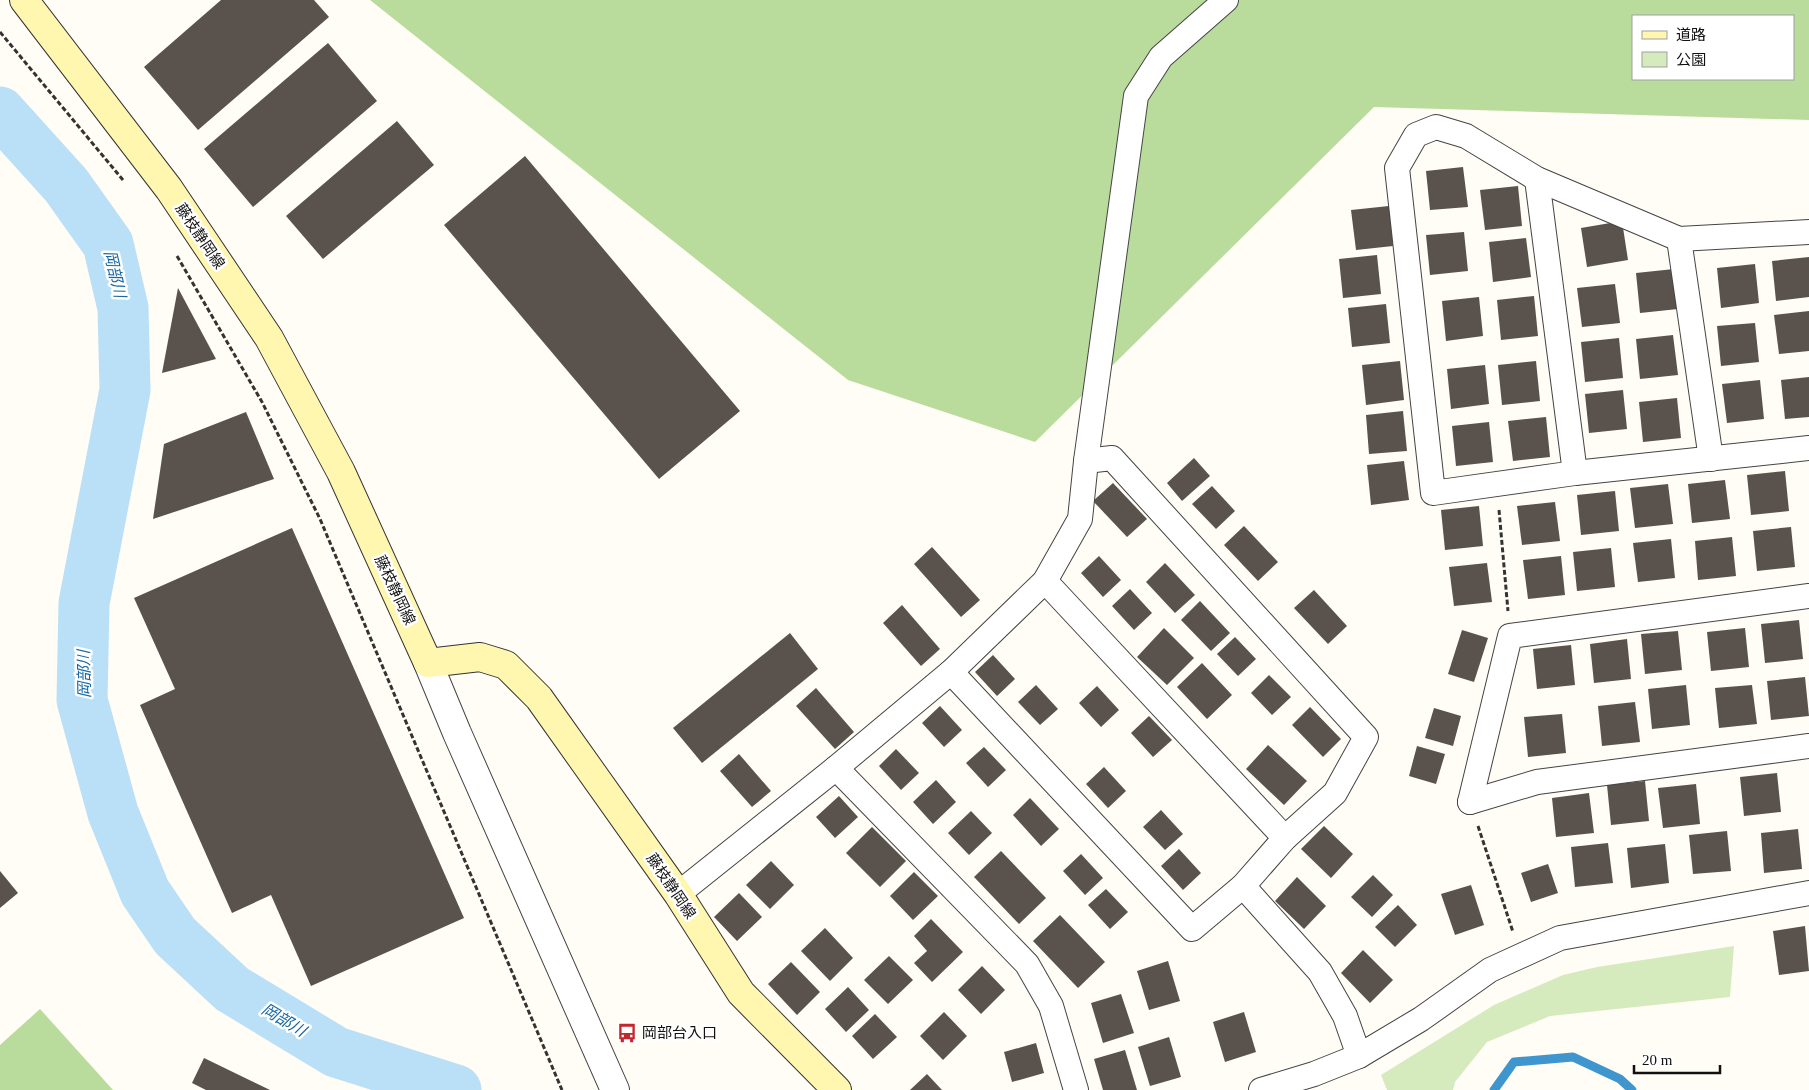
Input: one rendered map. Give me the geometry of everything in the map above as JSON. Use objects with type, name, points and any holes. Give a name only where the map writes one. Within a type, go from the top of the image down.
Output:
[{"type":"main road","name":"藤枝静岡線","points":[[24,0],[169,189],[269,338],[341,472],[428,663],[480,657],[506,665],[539,698],[678,894],[741,993],[838,1090]]},
{"type":"street","points":[[678,894],[836,768],[950,672],[1045,581],[1080,518],[1086,461],[1136,96],[1161,57],[1226,0]]},
{"type":"street","points":[[1809,232],[1680,239],[1537,179],[1466,136],[1436,127],[1416,135],[1397,168],[1433,493],[1575,473],[1711,460],[1809,448]]},
{"type":"street","points":[[1537,179],[1575,473]]},
{"type":"street","points":[[1680,239],[1711,460]]},
{"type":"street","points":[[950,672],[1192,929],[1242,886],[1285,838],[1335,793],[1366,737],[1112,458],[1086,461]]},
{"type":"street","points":[[1045,581],[1285,838]]},
{"type":"street","points":[[1470,802],[1510,636],[1809,596]]},
{"type":"street","points":[[428,663],[457,733],[615,1090]]},
{"type":"street","points":[[1470,802],[1537,782],[1809,746]]},
{"type":"street","points":[[836,768],[1027,964],[1051,1006],[1076,1090]]},
{"type":"street","points":[[1242,886],[1320,972],[1345,1016],[1359,1056]]},
{"type":"street","points":[[1261,1090],[1314,1074],[1359,1056],[1421,1019],[1490,970],[1560,938],[1600,929],[1809,893]]},
{"type":"path","points":[[0,32],[128,186]]},
{"type":"path","points":[[173,250],[262,402],[320,519],[562,1090]]},
{"type":"path","points":[[1497,484],[1510,636]]},
{"type":"path","points":[[1470,802],[1521,955]]},
{"type":"green space","points":[[370,0],[1809,0],[1809,120],[1374,107],[1035,442],[848,380]]},
{"type":"green space","points":[[1734,946],[1730,997],[1550,1016],[1487,1042],[1455,1082],[1453,1090],[1387,1090],[1381,1075],[1494,1005],[1563,975],[1597,967]]},
{"type":"green space","points":[[40,1009],[113,1090],[0,1090],[0,1045]]},
{"type":"building","points":[[221,0],[314,0],[329,17],[198,130],[144,67]]},
{"type":"building","points":[[328,43],[377,101],[253,207],[204,149]]},
{"type":"building","points":[[397,121],[434,165],[323,259],[286,216]]},
{"type":"building","points":[[525,156],[740,411],[659,479],[444,225]]},
{"type":"building","points":[[1463,167],[1468,207],[1430,210],[1426,171]]},
{"type":"building","points":[[1518,186],[1522,226],[1485,230],[1480,190]]},
{"type":"building","points":[[1389,206],[1393,246],[1356,250],[1351,210]]},
{"type":"building","points":[[1622,221],[1628,260],[1587,267],[1581,228]]},
{"type":"building","points":[[1464,232],[1468,271],[1430,275],[1426,235]]},
{"type":"building","points":[[1526,238],[1531,277],[1493,282],[1489,242]]},
{"type":"building","points":[[1377,255],[1381,294],[1343,298],[1339,259]]},
{"type":"building","points":[[1809,257],[1809,297],[1776,301],[1772,261]]},
{"type":"building","points":[[1755,264],[1759,303],[1721,308],[1717,268]]},
{"type":"building","points":[[1674,269],[1678,309],[1640,313],[1636,273]]},
{"type":"building","points":[[1615,284],[1620,323],[1582,327],[1577,288]]},
{"type":"building","points":[[178,288],[216,359],[162,373]]},
{"type":"building","points":[[1534,296],[1538,336],[1501,340],[1497,300]]},
{"type":"building","points":[[1479,297],[1483,336],[1446,341],[1442,301]]},
{"type":"building","points":[[1386,304],[1390,343],[1352,347],[1348,308]]},
{"type":"building","points":[[1809,311],[1809,351],[1779,354],[1774,315]]},
{"type":"building","points":[[1755,323],[1759,362],[1721,366],[1717,326]]},
{"type":"building","points":[[1673,335],[1678,375],[1640,379],[1636,339]]},
{"type":"building","points":[[1619,338],[1623,378],[1585,382],[1581,342]]},
{"type":"building","points":[[1400,361],[1404,400],[1366,405],[1362,365]]},
{"type":"building","points":[[1536,361],[1540,401],[1502,405],[1498,365]]},
{"type":"building","points":[[1485,365],[1489,404],[1451,409],[1447,369]]},
{"type":"building","points":[[1809,377],[1809,417],[1785,419],[1781,380]]},
{"type":"building","points":[[1760,380],[1764,419],[1727,423],[1722,384]]},
{"type":"building","points":[[1623,390],[1627,429],[1589,433],[1585,394]]},
{"type":"building","points":[[1677,398],[1681,438],[1643,442],[1639,402]]},
{"type":"building","points":[[1403,411],[1407,451],[1369,454],[1366,415]]},
{"type":"building","points":[[246,412],[274,479],[153,519],[164,444]]},
{"type":"building","points":[[1546,417],[1550,457],[1513,461],[1508,421]]},
{"type":"building","points":[[1489,422],[1493,462],[1456,466],[1452,426]]},
{"type":"building","points":[[1194,458],[1210,476],[1182,501],[1167,483]]},
{"type":"building","points":[[1404,461],[1409,500],[1371,505],[1367,465]]},
{"type":"building","points":[[1785,471],[1789,511],[1751,515],[1747,475]]},
{"type":"building","points":[[1725,480],[1730,519],[1692,523],[1688,484]]},
{"type":"building","points":[[1113,483],[1147,519],[1127,537],[1093,501]]},
{"type":"building","points":[[1668,484],[1673,524],[1635,528],[1630,488]]},
{"type":"building","points":[[1212,486],[1235,511],[1216,529],[1192,504]]},
{"type":"building","points":[[1615,491],[1619,531],[1581,535],[1577,495]]},
{"type":"building","points":[[1555,502],[1560,541],[1522,545],[1517,506]]},
{"type":"building","points":[[1479,506],[1483,546],[1445,550],[1441,510]]},
{"type":"building","points":[[1244,526],[1278,562],[1258,581],[1224,545]]},
{"type":"building","points":[[1791,527],[1795,567],[1757,571],[1753,531]]},
{"type":"building","points":[[292,528],[464,918],[311,986],[271,895],[232,913],[140,705],[175,689],[134,598]]},
{"type":"building","points":[[1732,537],[1736,576],[1698,580],[1695,541]]},
{"type":"building","points":[[1671,539],[1675,578],[1638,582],[1633,543]]},
{"type":"building","points":[[932,547],[980,600],[961,617],[914,564]]},
{"type":"building","points":[[1611,548],[1615,587],[1577,591],[1573,552]]},
{"type":"building","points":[[1099,556],[1121,580],[1103,597],[1081,573]]},
{"type":"building","points":[[1561,556],[1565,595],[1528,599],[1523,560]]},
{"type":"building","points":[[1165,563],[1195,595],[1175,613],[1146,582]]},
{"type":"building","points":[[1487,563],[1492,602],[1454,606],[1449,567]]},
{"type":"building","points":[[1130,589],[1152,613],[1134,630],[1112,606]]},
{"type":"building","points":[[1314,590],[1347,626],[1328,644],[1294,608]]},
{"type":"building","points":[[1200,601],[1230,633],[1211,651],[1181,620]]},
{"type":"building","points":[[902,605],[940,649],[921,666],[883,623]]},
{"type":"building","points":[[1799,620],[1803,659],[1765,663],[1761,624]]},
{"type":"building","points":[[1164,628],[1194,658],[1167,685],[1137,657]]},
{"type":"building","points":[[1745,628],[1749,667],[1711,671],[1707,632]]},
{"type":"building","points":[[1462,630],[1488,638],[1474,682],[1448,674]]},
{"type":"building","points":[[1678,631],[1682,670],[1645,674],[1641,634]]},
{"type":"building","points":[[790,633],[818,669],[702,763],[673,728]]},
{"type":"building","points":[[1235,637],[1256,659],[1238,676],[1217,654]]},
{"type":"building","points":[[1627,639],[1631,679],[1594,683],[1590,644]]},
{"type":"building","points":[[1571,645],[1575,685],[1537,689],[1533,649]]},
{"type":"building","points":[[993,655],[1015,679],[997,696],[975,672]]},
{"type":"building","points":[[1202,663],[1232,695],[1207,719],[1177,687]]},
{"type":"building","points":[[1269,675],[1291,697],[1272,715],[1251,693]]},
{"type":"building","points":[[1805,677],[1809,716],[1771,720],[1767,681]]},
{"type":"building","points":[[1036,685],[1058,709],[1040,725],[1018,702]]},
{"type":"building","points":[[1686,685],[1690,725],[1652,729],[1648,689]]},
{"type":"building","points":[[1752,685],[1757,724],[1719,728],[1715,688]]},
{"type":"building","points":[[1097,686],[1119,710],[1101,727],[1079,703]]},
{"type":"building","points":[[816,688],[854,732],[835,749],[796,706]]},
{"type":"building","points":[[1635,702],[1640,742],[1602,746],[1598,706]]},
{"type":"building","points":[[940,706],[962,730],[944,747],[922,723]]},
{"type":"building","points":[[1310,707],[1341,739],[1323,757],[1292,725]]},
{"type":"building","points":[[1434,708],[1461,716],[1453,746],[1425,738]]},
{"type":"building","points":[[1562,714],[1566,753],[1528,757],[1524,717]]},
{"type":"building","points":[[1149,716],[1172,740],[1153,757],[1131,733]]},
{"type":"building","points":[[1268,745],[1307,781],[1284,805],[1246,769]]},
{"type":"building","points":[[1417,746],[1445,754],[1436,784],[1409,776]]},
{"type":"building","points":[[984,747],[1006,770],[988,787],[966,763]]},
{"type":"building","points":[[896,749],[919,773],[901,790],[879,766]]},
{"type":"building","points":[[739,754],[771,791],[752,807],[720,771]]},
{"type":"building","points":[[1104,767],[1126,791],[1108,808],[1086,784]]},
{"type":"building","points":[[1777,773],[1781,812],[1744,816],[1740,777]]},
{"type":"building","points":[[936,780],[956,802],[933,824],[913,802]]},
{"type":"building","points":[[1645,781],[1649,821],[1611,825],[1607,785]]},
{"type":"building","points":[[1696,784],[1700,824],[1663,828],[1658,788]]},
{"type":"building","points":[[1589,793],[1594,833],[1556,837],[1552,798]]},
{"type":"building","points":[[839,796],[858,817],[835,838],[816,817]]},
{"type":"building","points":[[1030,798],[1059,829],[1041,846],[1013,815]]},
{"type":"building","points":[[1161,810],[1183,834],[1165,850],[1143,827]]},
{"type":"building","points":[[971,811],[992,833],[969,855],[948,833]]},
{"type":"building","points":[[1324,826],[1353,854],[1331,878],[1301,849]]},
{"type":"building","points":[[872,827],[906,861],[880,887],[846,853]]},
{"type":"building","points":[[1798,829],[1802,869],[1764,873],[1761,833]]},
{"type":"building","points":[[1727,831],[1731,871],[1693,874],[1689,835]]},
{"type":"building","points":[[1608,843],[1613,883],[1575,887],[1571,847]]},
{"type":"building","points":[[1665,844],[1669,883],[1631,888],[1627,848]]},
{"type":"building","points":[[1179,849],[1201,873],[1183,890],[1161,866]]},
{"type":"building","points":[[1001,851],[1046,898],[1019,924],[974,877]]},
{"type":"building","points":[[1081,854],[1103,878],[1085,895],[1063,871]]},
{"type":"building","points":[[771,861],[794,885],[770,909],[746,885]]},
{"type":"building","points":[[1548,864],[1558,893],[1531,902],[1521,873]]},
{"type":"building","points":[[0,871],[18,893],[0,908]]},
{"type":"building","points":[[914,872],[938,896],[913,920],[890,896]]},
{"type":"building","points":[[1373,875],[1393,895],[1372,917],[1351,897]]},
{"type":"building","points":[[1297,877],[1326,906],[1304,929],[1275,901]]},
{"type":"building","points":[[1471,885],[1484,925],[1455,935],[1441,894]]},
{"type":"building","points":[[1106,889],[1128,912],[1110,929],[1088,905]]},
{"type":"building","points":[[739,893],[762,917],[737,941],[714,917]]},
{"type":"building","points":[[1398,905],[1417,925],[1395,947],[1375,927]]},
{"type":"building","points":[[1060,915],[1105,962],[1078,988],[1033,941]]},
{"type":"building","points":[[931,919],[963,952],[932,982],[914,963],[927,951],[914,936]]},
{"type":"building","points":[[1805,926],[1809,971],[1779,975],[1773,931]]},
{"type":"building","points":[[825,928],[853,958],[830,981],[801,951]]},
{"type":"building","points":[[1363,950],[1393,980],[1370,1003],[1341,973]]},
{"type":"building","points":[[889,956],[913,980],[888,1004],[864,980]]},
{"type":"building","points":[[1168,961],[1180,1001],[1149,1010],[1137,971]]},
{"type":"building","points":[[791,962],[820,992],[797,1015],[768,984]]},
{"type":"building","points":[[982,966],[1005,990],[981,1014],[958,990]]},
{"type":"building","points":[[848,987],[869,1010],[846,1032],[825,1009]]},
{"type":"building","points":[[1121,994],[1134,1033],[1103,1043],[1091,1003]]},
{"type":"building","points":[[944,1012],[967,1036],[943,1060],[920,1036]]},
{"type":"building","points":[[1244,1012],[1256,1052],[1225,1062],[1213,1022]]},
{"type":"building","points":[[875,1014],[897,1037],[873,1059],[852,1036]]},
{"type":"building","points":[[1169,1037],[1181,1077],[1150,1086],[1138,1047]]},
{"type":"building","points":[[1036,1043],[1044,1073],[1012,1082],[1004,1052]]},
{"type":"building","points":[[1125,1050],[1137,1090],[1103,1090],[1094,1059]]},
{"type":"building","points":[[204,1058],[270,1090],[206,1090],[192,1083]]},
{"type":"building","points":[[927,1074],[942,1090],[910,1090]]},
{"type":"waterway","name":"岡部川","points":[[0,112],[66,185],[108,244],[123,308],[125,390],[84,603],[82,700],[113,813],[145,892],[175,936],[232,989],[336,1052],[456,1090]]},
{"type":"waterway","points":[[1494,1090],[1514,1062],[1573,1057],[1620,1079],[1632,1090]]},
{"type":"place","name":"岡部台入口","points":[[627,1033]]}]
